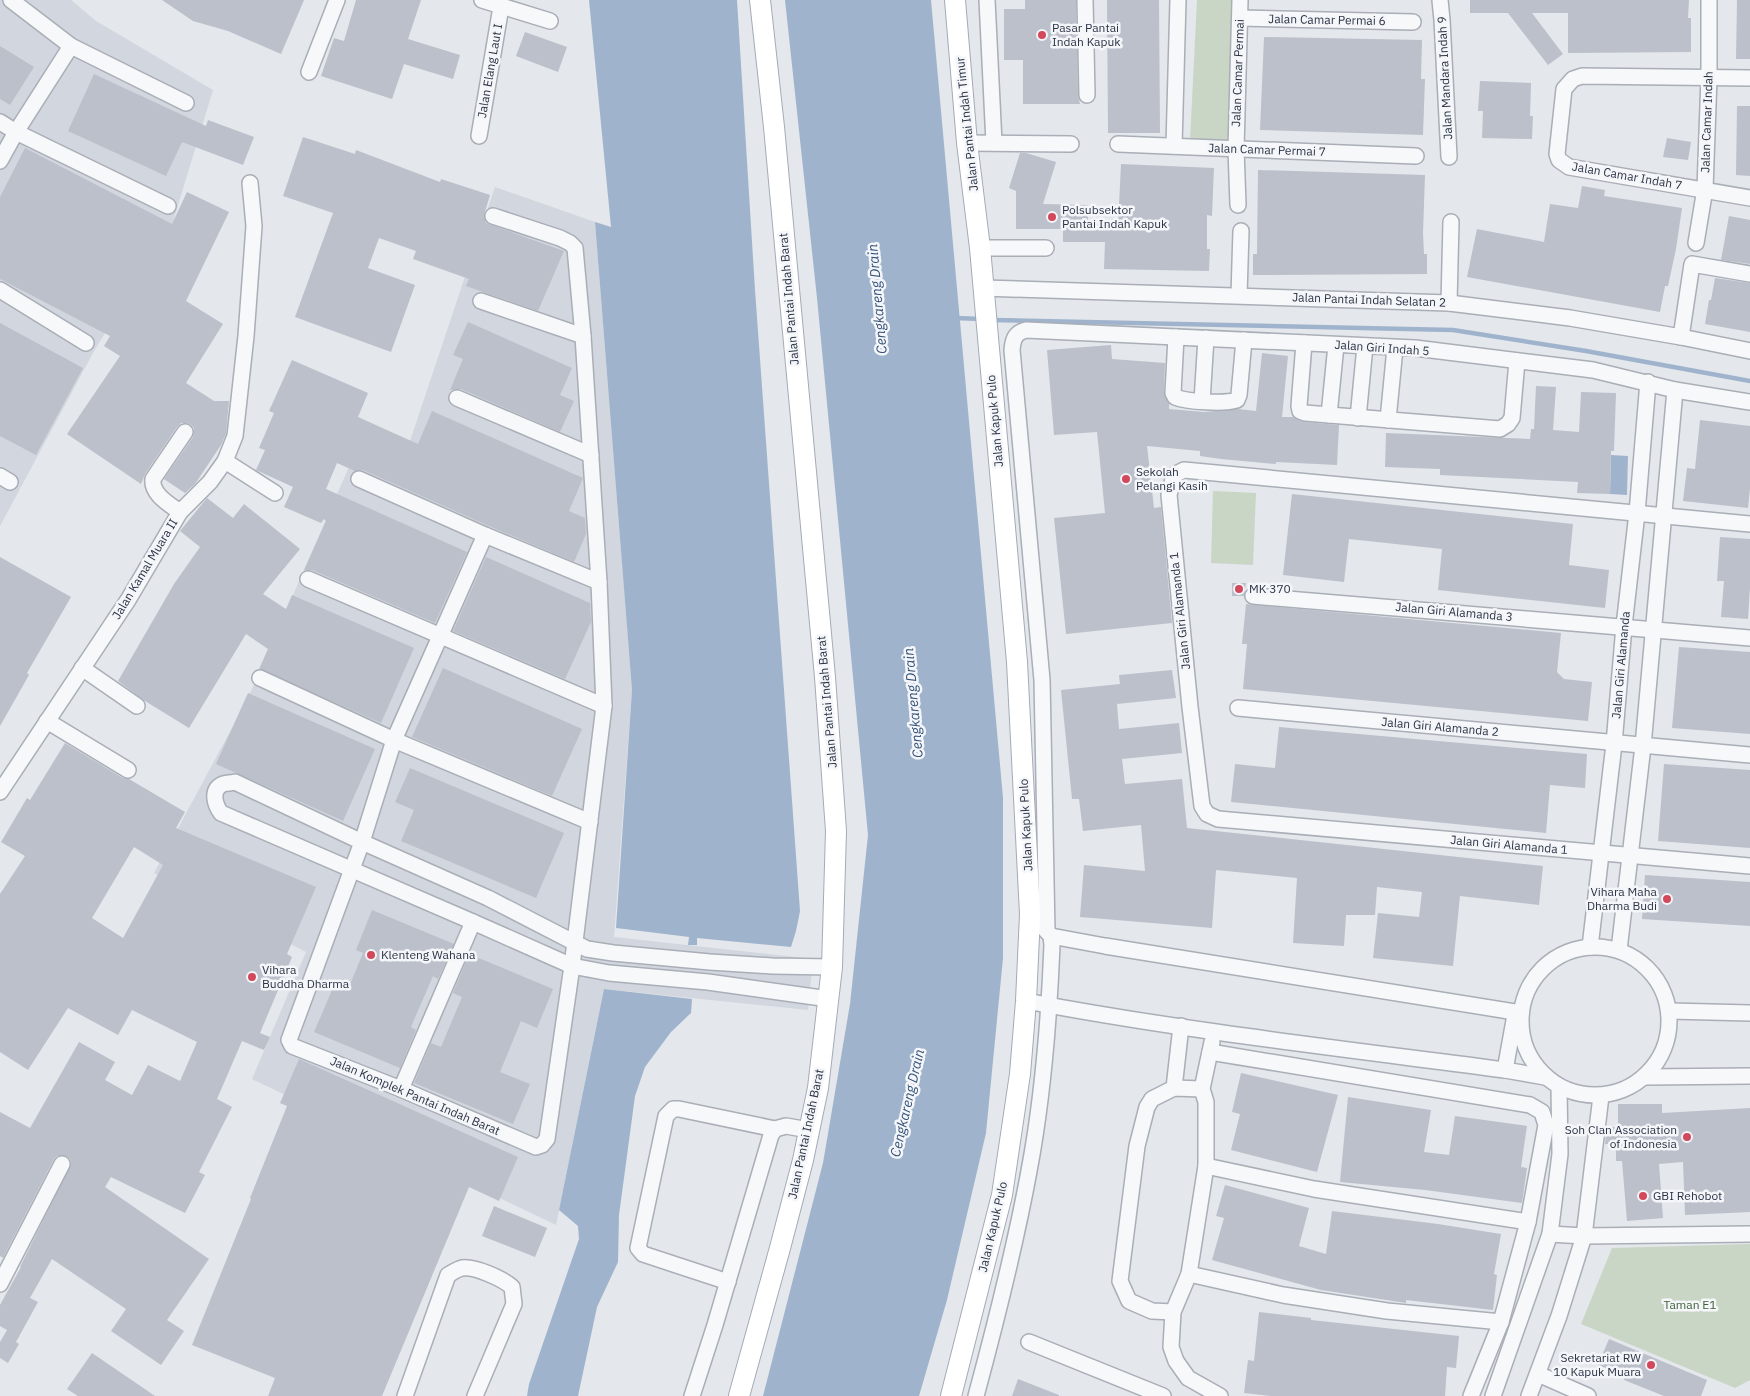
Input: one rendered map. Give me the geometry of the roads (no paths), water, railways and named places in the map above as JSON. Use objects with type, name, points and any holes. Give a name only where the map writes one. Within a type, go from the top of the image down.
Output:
[{"type":"main road","name":"Jalan Pantai Indah Barat","points":[[739,1396],[780,1248],[810,1130],[818,1088],[832,967],[836,831],[826,686],[774,128],[760,0]]},
{"type":"main road","name":"Jalan Pantai Indah Timur","points":[[955,0],[967,143],[980,248]]},
{"type":"main road","name":"Jalan Kapuk Pulo","points":[[951,1396],[1002,1195],[1020,1074],[1030,914],[1017,662],[980,248]]},
{"type":"street","points":[[11,0],[71,46],[186,103]]},
{"type":"street","points":[[308,72],[337,0]]},
{"type":"street","points":[[482,0],[550,21]]},
{"type":"street","points":[[987,0],[994,143]]},
{"type":"street","points":[[1084,0],[1087,95]]},
{"type":"street","points":[[1174,146],[1178,0]]},
{"type":"street","name":"Jalan Camar Permai","points":[[1238,205],[1236,149],[1240,0]]},
{"type":"street","name":"Jalan Mandara Indah 9","points":[[1440,0],[1449,157]]},
{"type":"street","name":"Jalan Camar Indah","points":[[1696,243],[1705,189],[1709,77],[1709,0]]},
{"type":"street","name":"Jalan Elang Laut I","points":[[479,136],[501,7]]},
{"type":"street","name":"Jalan Camar Permai 6","points":[[1240,18],[1413,22]]},
{"type":"street","points":[[0,161],[16,132],[71,46]]},
{"type":"street","name":"Jalan Camar Indah 7","points":[[1750,78],[1582,76],[1573,79],[1564,89],[1557,154],[1560,160],[1569,167],[1750,198]]},
{"type":"street","points":[[0,122],[16,132],[168,206]]},
{"type":"street","points":[[967,143],[1071,144]]},
{"type":"street","name":"Jalan Camar Permai 7","points":[[1118,144],[1416,156]]},
{"type":"street","name":"Jalan Kamal Muara II","points":[[0,792],[128,600],[180,512],[210,482],[225,461],[235,436],[246,336],[254,226],[250,183]]},
{"type":"street","name":"Jalan Komplek Pantai Indah Barat","points":[[485,534],[394,740],[362,842],[350,870],[289,1042],[292,1046],[401,1089],[536,1147],[547,1139],[572,966],[604,706],[599,582],[583,336],[575,248],[560,238],[493,216]]},
{"type":"street","points":[[1449,303],[1451,222]]},
{"type":"street","points":[[1239,295],[1241,231]]},
{"type":"street","points":[[980,248],[1046,248]]},
{"type":"street","points":[[1681,337],[1692,264],[1750,274]]},
{"type":"street","name":"Jalan Pantai Indah Selatan 2","points":[[983,288],[1449,303],[1570,318],[1750,351]]},
{"type":"street","points":[[0,290],[86,343]]},
{"type":"street","points":[[482,301],[583,336]]},
{"type":"street","name":"Jalan Giri Indah 5","points":[[1049,933],[1042,680],[1012,350],[1013,339],[1019,332],[1026,330],[1415,348],[1593,370],[1676,390],[1750,402]]},
{"type":"street","points":[[1176,337],[1174,398],[1202,401],[1232,402],[1237,400],[1244,340]]},
{"type":"street","points":[[1202,401],[1206,338]]},
{"type":"street","points":[[1304,343],[1300,411],[1358,418],[1500,429],[1508,424],[1512,418],[1517,361]]},
{"type":"street","points":[[1328,415],[1336,345]]},
{"type":"street","points":[[1358,418],[1365,346]]},
{"type":"street","points":[[1388,420],[1395,348]]},
{"type":"street","name":"Jalan Giri Alamanda","points":[[1590,947],[1614,744],[1648,382]]},
{"type":"street","points":[[1619,950],[1654,630],[1676,390]]},
{"type":"street","points":[[457,398],[591,455]]},
{"type":"street","points":[[180,512],[159,495],[152,484],[153,479],[185,432]]},
{"type":"street","points":[[225,461],[275,494]]},
{"type":"street","name":"Jalan Giri Alamanda 1","points":[[1750,524],[1184,470],[1174,475],[1169,495],[1202,806],[1208,814],[1218,819],[1750,866]]},
{"type":"street","points":[[359,479],[599,582]]},
{"type":"street","points":[[308,580],[604,706]]},
{"type":"street","name":"Jalan Giri Alamanda 3","points":[[1254,596],[1750,638]]},
{"type":"street","points":[[82,668],[137,706]]},
{"type":"street","points":[[260,678],[394,740],[590,822]]},
{"type":"street","name":"Jalan Giri Alamanda 2","points":[[1238,708],[1750,755]]},
{"type":"street","points":[[47,721],[128,770]]},
{"type":"street","points":[[829,998],[708,982],[609,973],[572,966],[221,813],[216,806],[214,797],[223,784],[235,782],[362,842],[488,898],[587,948],[612,953],[772,966],[832,967]]},
{"type":"street","points":[[1030,914],[1049,933],[1105,946],[1518,1013]]},
{"type":"street","points":[[401,1089],[473,922]]},
{"type":"street","points":[[1049,933],[1049,1005]]},
{"type":"street","points":[[1505,1070],[1518,1013],[1528,988],[1543,967],[1565,953],[1590,947],[1619,950],[1638,960],[1653,974],[1664,991],[1670,1011],[1670,1029],[1666,1047],[1658,1063],[1646,1077],[1625,1090],[1601,1096],[1579,1094],[1559,1087],[1545,1077],[1530,1059],[1522,1037],[1518,1013]]},
{"type":"street","points":[[1026,1001],[1215,1031],[1545,1077]]},
{"type":"street","name":"Jalan Kapuk Pulo","points":[[976,1396],[1012,1257],[1029,1170],[1042,1076],[1049,1005]]},
{"type":"street","points":[[1670,1011],[1750,1013]]},
{"type":"street","points":[[1174,1088],[1181,1026]]},
{"type":"street","points":[[1215,1031],[1202,1089],[1206,1102],[1206,1166],[1189,1274],[1174,1312],[1172,1348],[1176,1361],[1188,1378],[1220,1396]]},
{"type":"street","points":[[1210,1052],[1530,1106],[1542,1112],[1546,1125],[1528,1222],[1501,1322],[1471,1396]]},
{"type":"street","points":[[1646,1077],[1750,1076]]},
{"type":"street","points":[[1493,1396],[1550,1234],[1560,1154],[1559,1087]]},
{"type":"street","points":[[1174,1312],[1152,1311],[1129,1301],[1120,1281],[1137,1146],[1147,1107],[1152,1099],[1174,1088],[1202,1089]]},
{"type":"street","points":[[1529,1396],[1584,1236],[1601,1096]]},
{"type":"street","points":[[728,1282],[643,1254],[638,1248],[666,1116],[673,1109],[679,1109],[775,1129],[786,1126],[810,1130]]},
{"type":"street","points":[[692,1396],[771,1135],[775,1129]]},
{"type":"street","points":[[0,1284],[62,1164]]},
{"type":"street","points":[[1206,1166],[1314,1189],[1528,1222]]},
{"type":"street","points":[[1550,1234],[1584,1236],[1750,1234]]},
{"type":"street","points":[[405,1396],[448,1275],[460,1268],[472,1268],[506,1282],[512,1288],[514,1304],[474,1396]]},
{"type":"street","points":[[1189,1274],[1302,1298],[1387,1311],[1501,1322]]},
{"type":"street","points":[[1029,1342],[1163,1396]]},
{"type":"street","points":[[1538,1374],[1588,1396]]},
{"type":"water","points":[[589,0],[737,0],[755,290],[800,911],[791,947],[697,938],[697,945],[688,945],[689,937],[616,928],[632,690],[595,222],[611,227]]},
{"type":"water","name":"Cengkareng Drain","points":[[785,0],[931,0],[1003,798],[1003,958],[986,1133],[947,1300],[919,1396],[763,1396],[823,1163],[850,1004],[868,835],[817,298]]},
{"type":"water","points":[[1611,455],[1628,456],[1627,495],[1610,494]]},
{"type":"water","points":[[604,989],[692,999],[691,1013],[671,1032],[645,1067],[635,1096],[619,1215],[618,1262],[597,1307],[578,1396],[527,1396],[529,1384],[579,1239],[578,1226],[559,1210]]},
{"type":"waterway","points":[[955,318],[982,319]]},
{"type":"waterway","points":[[992,320],[1453,330],[1586,351],[1750,381]]},
{"type":"place","name":"Pasar Pantai Indah Kapuk","points":[[1042,35]]},
{"type":"place","name":"Polsubsektor Pantai Indah Kapuk","points":[[1052,217]]},
{"type":"place","name":"Sekolah Pelangi Kasih","points":[[1126,479]]},
{"type":"place","name":"MK 370","points":[[1239,589]]},
{"type":"place","name":"Vihara Maha Dharma Budi","points":[[1667,899]]},
{"type":"place","name":"Klenteng Wahana","points":[[371,955]]},
{"type":"place","name":"Vihara Buddha Dharma","points":[[252,977]]},
{"type":"place","name":"Soh Clan Association of Indonesia","points":[[1687,1137]]},
{"type":"place","name":"GBI Rehobot","points":[[1643,1196]]},
{"type":"place","name":"Sekretariat RW 10 Kapuk Muara","points":[[1651,1365]]},
{"type":"park label","name":"Taman E1","points":[[1690,1305]]}]
